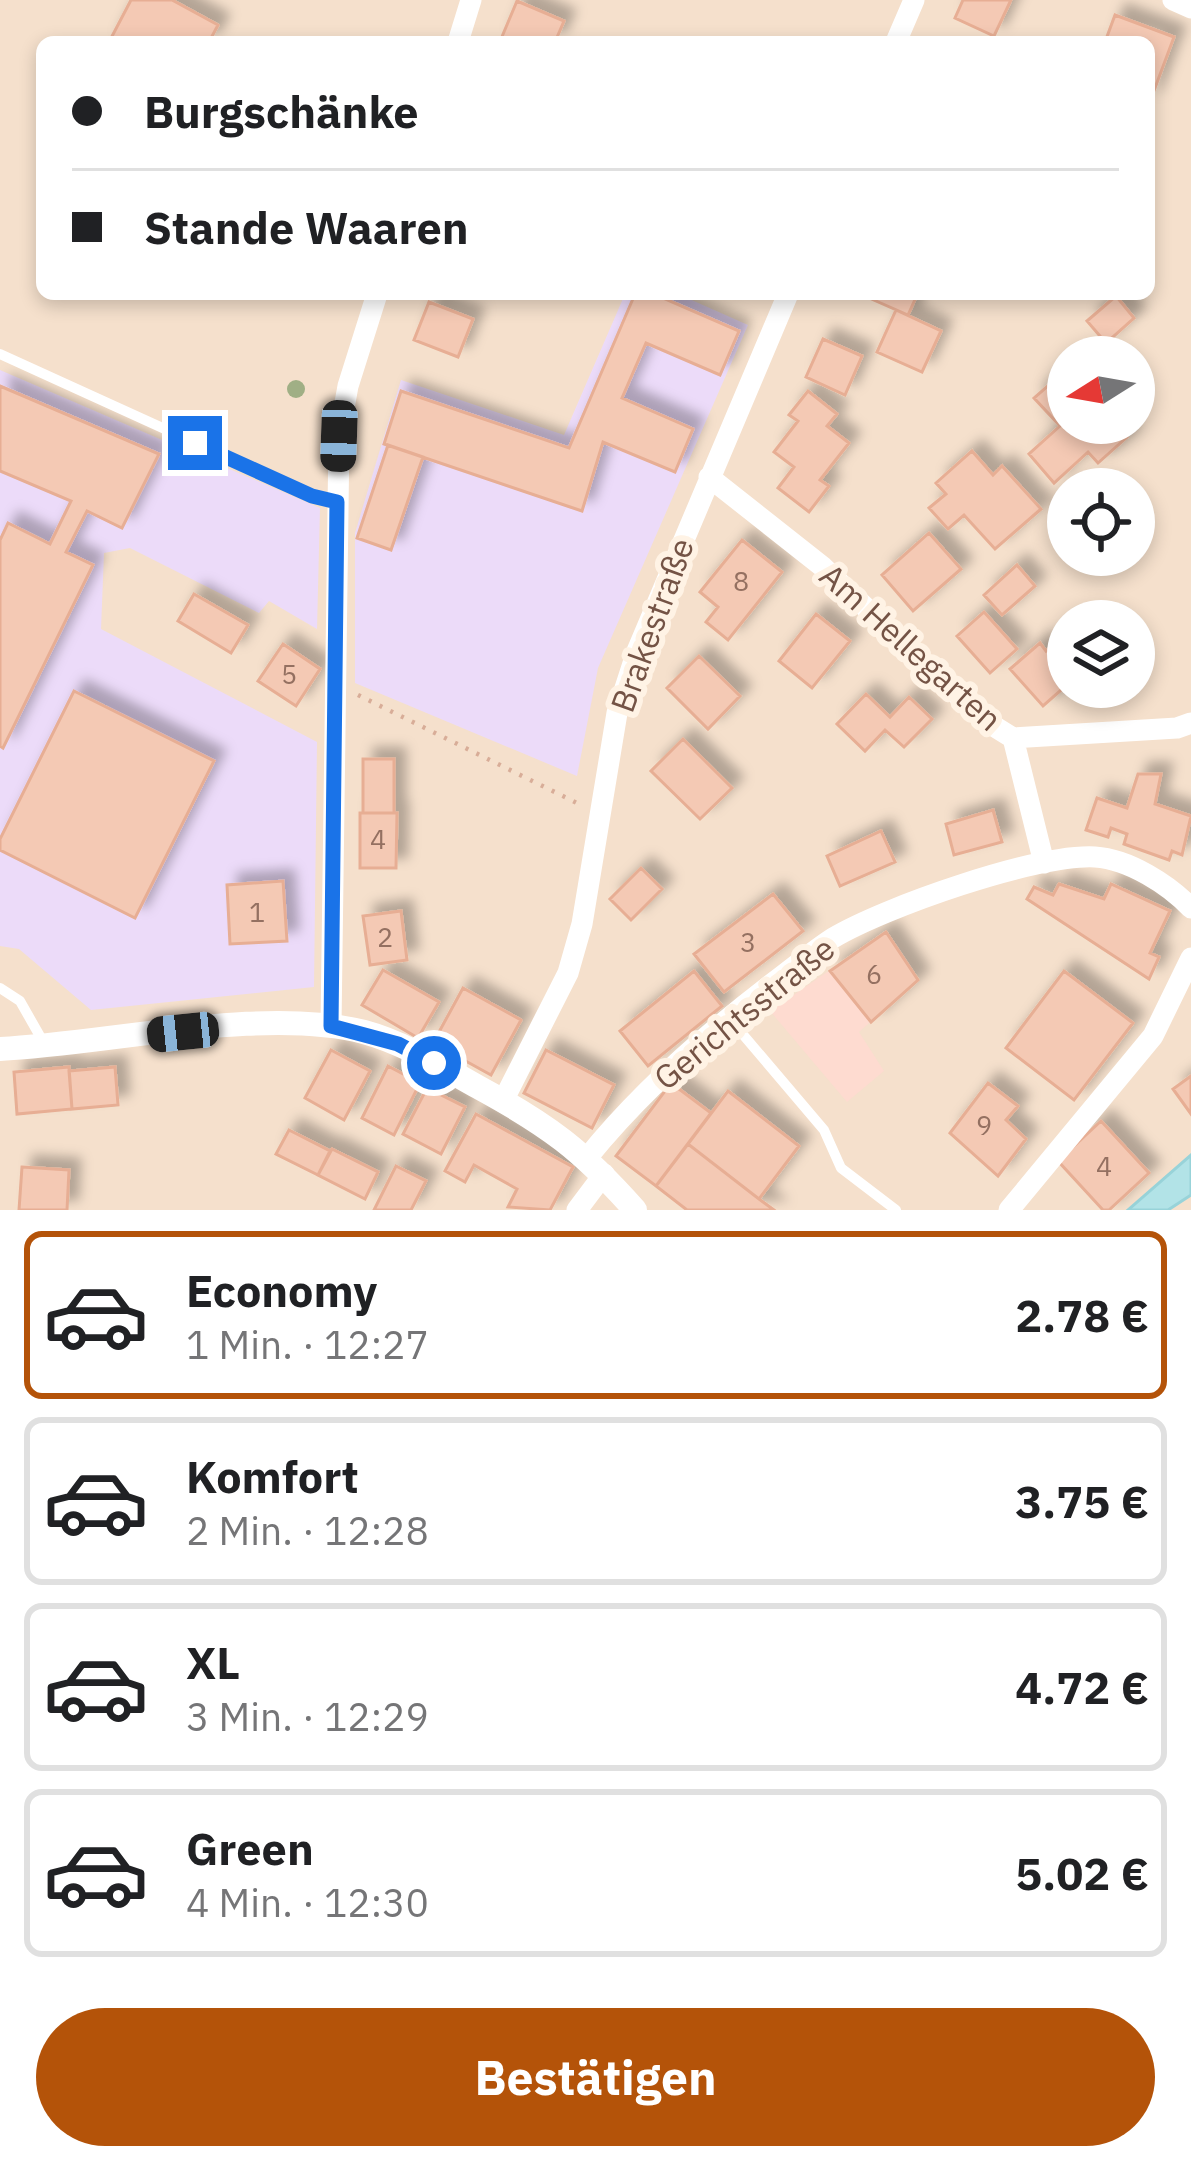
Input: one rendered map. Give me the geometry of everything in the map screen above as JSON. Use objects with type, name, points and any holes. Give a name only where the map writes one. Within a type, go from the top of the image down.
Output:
[{"type":"street","points":[[460,36],[471,0]]},
{"type":"street","points":[[899,36],[914,0]]},
{"type":"street","points":[[1173,0],[1191,8]]},
{"type":"street","points":[[331,1026],[339,436],[348,386],[375,300]]},
{"type":"street","name":"Brakestraße","points":[[503,1101],[568,973],[582,924],[617,712],[637,651],[785,300]]},
{"type":"street","name":"Am Hellegarten","points":[[709,477],[823,567],[984,720],[1013,738],[1044,863]]},
{"type":"street","points":[[1013,738],[1177,728],[1191,722]]},
{"type":"street","name":"Gerichtsstraße","points":[[577,1210],[595,1166],[663,1076],[728,1017],[832,939],[873,917],[1007,871],[1097,857],[1131,867],[1187,895]]},
{"type":"street","points":[[1009,1210],[1153,1036],[1191,958]]},
{"type":"street","points":[[0,1048],[229,1028],[331,1026],[398,1044],[555,1130],[635,1210]]},
{"type":"lane","points":[[0,354],[312,496],[337,502]]},
{"type":"lane","points":[[0,988],[20,1000],[46,1046]]},
{"type":"lane","points":[[728,1017],[824,1130],[841,1168],[896,1210]]},
{"type":"path","points":[[335,683],[600,815]]},
{"type":"shaded area","points":[[0,0],[1191,0],[1191,1210],[0,1210]]},
{"type":"shaded area","points":[[622,300],[692,300],[748,325],[598,668],[577,776],[355,683],[355,533],[401,380],[564,435]]},
{"type":"shaded area","points":[[0,370],[320,508],[317,629],[269,601],[259,613],[130,548],[104,553],[101,629],[317,742],[314,987],[91,1010],[19,949],[0,946]]},
{"type":"shaded area","points":[[886,932],[918,980],[859,1032],[884,1071],[847,1102],[770,1011]]},
{"type":"water","points":[[1191,1155],[1191,1195],[1168,1210],[1128,1210]]},
{"type":"building","points":[[131,0],[172,0],[218,25],[212,36],[112,36]]},
{"type":"building","points":[[963,0],[1011,0],[994,36],[955,18]]},
{"type":"building","points":[[517,1],[564,21],[558,36],[502,36]]},
{"type":"building","points":[[1115,15],[1174,37],[1155,88],[1155,36],[1107,36]]},
{"type":"building","points":[[632,300],[668,300],[739,331],[720,375],[646,343],[622,398],[693,429],[675,472],[603,442],[582,511],[384,444],[401,391],[569,448]]},
{"type":"building","points":[[874,300],[915,300],[908,315]]},
{"type":"building","points":[[1111,300],[1119,300],[1134,318],[1114,336],[1100,336],[1087,321]]},
{"type":"building","points":[[429,302],[473,319],[458,357],[414,340]]},
{"type":"building","points":[[896,310],[941,331],[922,372],[877,352]]},
{"type":"building","points":[[823,339],[862,356],[845,395],[806,377]]},
{"type":"building","points":[[0,386],[159,454],[122,528],[87,511],[66,552],[93,565],[3,748],[0,540],[8,523],[50,544],[71,501],[0,471]]},
{"type":"building","points":[[1047,387],[1047,412],[1034,398]]},
{"type":"building","points":[[808,391],[837,414],[827,426],[849,443],[820,480],[829,486],[809,512],[778,488],[794,467],[774,452],[798,421],[789,415]]},
{"type":"building","points":[[1047,438],[1047,444],[1119,444],[1098,463],[1088,452],[1070,468],[1047,468],[1047,475],[1029,454]]},
{"type":"building","points":[[388,445],[423,457],[391,550],[357,538]]},
{"type":"building","points":[[972,451],[993,475],[1002,466],[1041,509],[995,549],[964,515],[948,529],[929,508],[946,494],[936,483]]},
{"type":"building","points":[[929,533],[961,569],[913,611],[882,575]]},
{"type":"building","points":[[742,540],[782,572],[728,640],[706,622],[718,607],[700,592]]},
{"type":"building","points":[[1017,565],[1035,586],[1002,615],[984,595]]},
{"type":"building","points":[[194,594],[248,625],[231,653],[178,621]]},
{"type":"building","points":[[984,612],[1017,649],[990,673],[957,636]]},
{"type":"building","points":[[816,614],[850,641],[812,688],[779,661]]},
{"type":"building","points":[[1040,643],[1046,651],[1047,702],[1043,706],[1010,669]]},
{"type":"building","points":[[283,644],[320,669],[296,706],[258,681]]},
{"type":"building","points":[[699,656],[740,696],[708,729],[667,688]]},
{"type":"building","points":[[74,691],[214,761],[135,918],[0,850],[0,839]]},
{"type":"building","points":[[866,694],[890,717],[909,697],[932,719],[904,747],[885,730],[865,751],[837,724]]},
{"type":"building","points":[[683,739],[732,788],[700,819],[651,771]]},
{"type":"building","points":[[363,759],[394,759],[394,813],[363,813]]},
{"type":"building","points":[[1138,774],[1161,774],[1155,804],[1191,816],[1182,855],[1172,851],[1169,860],[1124,844],[1127,834],[1111,828],[1108,837],[1086,830],[1097,798],[1127,808]]},
{"type":"building","points":[[993,810],[1002,842],[954,855],[946,824]]},
{"type":"building","points":[[360,813],[397,813],[396,868],[360,868]]},
{"type":"building","points":[[881,831],[895,862],[840,886],[827,856]]},
{"type":"building","points":[[641,868],[662,889],[631,920],[610,899]]},
{"type":"building","points":[[283,881],[287,941],[230,944],[227,885]]},
{"type":"building","points":[[1059,884],[1104,899],[1111,884],[1170,911],[1150,953],[1159,957],[1149,979],[1027,899],[1034,887],[1053,895]]},
{"type":"building","points":[[773,894],[803,931],[724,992],[694,954]]},
{"type":"building","points":[[401,911],[407,960],[370,965],[363,916]]},
{"type":"building","points":[[886,932],[918,980],[871,1022],[830,971]]},
{"type":"building","points":[[383,970],[439,1002],[418,1038],[362,1005]]},
{"type":"building","points":[[694,971],[722,1006],[648,1066],[620,1031]]},
{"type":"building","points":[[1064,971],[1133,1023],[1074,1100],[1006,1048]]},
{"type":"building","points":[[463,988],[521,1020],[491,1075],[433,1043]]},
{"type":"building","points":[[331,1050],[370,1071],[344,1120],[305,1098]]},
{"type":"building","points":[[546,1050],[614,1085],[592,1128],[524,1093]]},
{"type":"building","points":[[388,1066],[420,1083],[394,1135],[362,1118]]},
{"type":"building","points":[[69,1067],[72,1109],[17,1114],[14,1072]]},
{"type":"building","points":[[115,1067],[118,1105],[72,1109],[69,1071]]},
{"type":"building","points":[[1191,1076],[1191,1114],[1173,1089]]},
{"type":"building","points":[[671,1083],[711,1113],[656,1186],[616,1156]]},
{"type":"building","points":[[988,1083],[1018,1106],[1006,1120],[1026,1139],[998,1176],[950,1133]]},
{"type":"building","points":[[427,1088],[465,1107],[441,1154],[403,1134]]},
{"type":"building","points":[[728,1091],[799,1146],[759,1199],[688,1144]]},
{"type":"building","points":[[476,1114],[573,1167],[550,1210],[508,1207],[517,1189],[474,1165],[465,1182],[445,1171]]},
{"type":"building","points":[[1101,1121],[1149,1173],[1109,1210],[1103,1210],[1058,1161]]},
{"type":"building","points":[[289,1130],[330,1151],[318,1175],[276,1154]]},
{"type":"building","points":[[688,1144],[774,1210],[687,1210],[656,1186]]},
{"type":"building","points":[[332,1149],[378,1172],[365,1199],[318,1175]]},
{"type":"building","points":[[396,1166],[426,1181],[411,1210],[374,1210]]},
{"type":"building","points":[[22,1167],[69,1170],[67,1210],[19,1210]]},
{"type":"route","points":[[195,443],[312,496],[337,502],[331,1026],[365,1032],[434,1063]]}]
